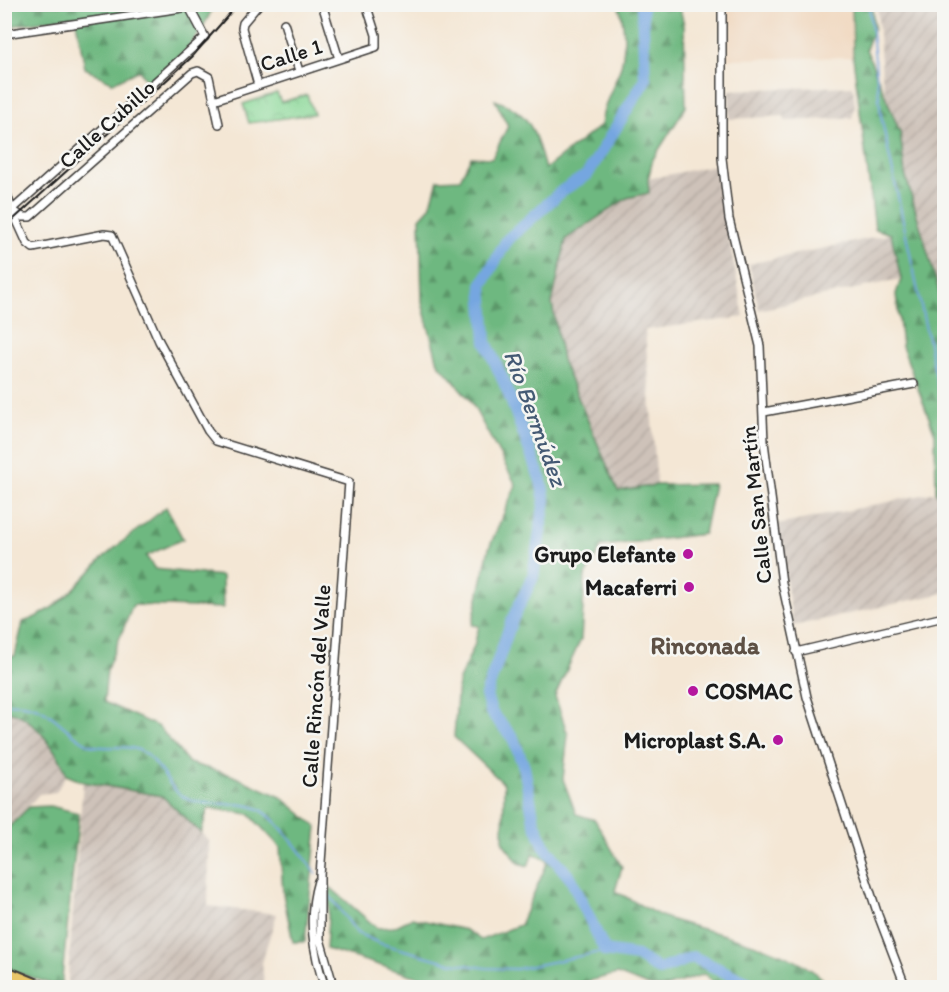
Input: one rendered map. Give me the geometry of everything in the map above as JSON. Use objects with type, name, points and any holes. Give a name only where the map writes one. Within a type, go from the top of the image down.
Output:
[{"type":"main road","points":[[4,971],[45,987]]},
{"type":"street","points":[[258,85],[243,37],[243,23],[259,4]]},
{"type":"street","points":[[322,4],[339,59]]},
{"type":"street","name":"Calle 1","points":[[214,100],[376,47],[377,42],[366,4]]},
{"type":"street","name":"Calle San Martín","points":[[722,4],[722,158],[729,219],[760,346],[764,442],[775,537],[796,652],[807,697],[874,904],[906,987]]},
{"type":"street","points":[[4,34],[189,7],[205,37],[12,210],[4,185]]},
{"type":"street","points":[[284,23],[299,71]]},
{"type":"street","name":"Calle Cubillo","points":[[12,210],[23,217],[30,217],[192,73],[204,72],[209,77],[219,124]]},
{"type":"street","name":"Calle Rincón del Valle","points":[[12,210],[27,243],[33,248],[104,234],[112,235],[159,341],[208,431],[216,441],[349,482],[320,876],[320,939],[334,987]]},
{"type":"street","points":[[764,412],[914,384]]},
{"type":"street","points":[[796,652],[945,617]]},
{"type":"street","name":"Calle Rincón del Valle","points":[[320,876],[314,895],[312,933],[315,957],[325,987]]},
{"type":"shaded area","points":[[727,5],[852,5],[853,57],[725,59]]},
{"type":"shaded area","points":[[877,5],[944,5],[944,293],[940,295],[892,129],[882,76]]},
{"type":"shaded area","points":[[853,86],[855,105],[852,118],[785,121],[784,116],[729,119],[729,90]]},
{"type":"shaded area","points":[[715,165],[744,317],[645,330],[657,485],[618,491],[562,360],[552,303],[566,239],[627,198],[649,193],[648,179]]},
{"type":"shaded area","points":[[891,234],[901,279],[759,310],[749,264]]},
{"type":"shaded area","points":[[936,492],[944,508],[944,593],[793,626],[778,525]]},
{"type":"shaded area","points":[[10,711],[24,717],[54,748],[64,762],[66,775],[56,792],[39,794],[5,832],[4,712]]},
{"type":"shaded area","points":[[83,782],[162,796],[209,840],[208,906],[277,914],[262,960],[264,987],[67,988]]},
{"type":"green space","points":[[5,5],[214,5],[195,39],[150,86],[139,70],[113,83],[85,68],[75,16],[5,27]]},
{"type":"green space","points":[[618,5],[679,5],[684,24],[686,107],[653,159],[648,179],[649,193],[627,198],[566,239],[552,303],[562,360],[618,491],[657,485],[714,484],[704,534],[602,546],[585,576],[581,639],[555,696],[568,735],[563,779],[576,814],[595,820],[622,867],[615,891],[662,916],[779,953],[817,974],[830,987],[719,987],[704,974],[666,987],[651,987],[617,974],[564,987],[451,987],[326,949],[330,887],[377,928],[394,927],[412,918],[466,930],[481,940],[520,925],[548,861],[533,853],[528,866],[519,863],[503,843],[504,784],[454,737],[458,682],[474,646],[479,626],[472,625],[489,548],[516,485],[470,400],[438,363],[422,303],[420,218],[430,207],[438,180],[460,179],[471,157],[492,158],[508,126],[495,100],[508,105],[525,118],[535,135],[545,169],[601,125],[623,54],[623,28]]},
{"type":"green space","points":[[852,5],[872,5],[874,28],[866,49],[900,132],[905,174],[940,295],[944,331],[944,508],[936,492],[935,434],[902,346],[896,294],[901,279],[891,234],[875,229],[853,57]]},
{"type":"green space","points":[[277,93],[281,102],[307,95],[314,114],[249,123],[243,104]]},
{"type":"green space","points":[[166,507],[183,539],[146,556],[155,569],[222,576],[223,608],[133,605],[107,669],[104,702],[159,727],[189,763],[231,775],[281,797],[317,827],[305,942],[293,942],[283,894],[280,847],[249,814],[208,808],[201,833],[162,796],[83,782],[66,775],[58,756],[42,734],[23,717],[14,712],[5,712],[5,657],[15,656],[23,622],[56,605],[101,560]]},
{"type":"green space","points":[[50,806],[79,813],[61,987],[5,969],[4,832],[29,807]]},
{"type":"waterway","name":"Río Bermúdez","points":[[642,4],[645,80],[587,175],[563,190],[507,240],[482,285],[486,342],[507,389],[541,481],[545,500],[533,577],[512,620],[486,695],[491,712],[513,738],[524,767],[534,821],[545,847],[571,879],[605,951],[637,956],[659,970],[693,957],[759,988]]},
{"type":"waterway","points":[[869,4],[881,116],[944,415]]},
{"type":"waterway","points":[[4,704],[19,704],[42,710],[88,744],[139,750],[151,758],[177,792],[191,800],[240,804],[259,809],[282,829],[316,874]]},
{"type":"waterway","points":[[330,896],[357,933],[379,943],[447,962],[486,968],[517,969],[605,951]]},
{"type":"railway","points":[[4,228],[192,57],[238,4]]},
{"type":"place","name":"Grupo Elefante","points":[[688,554]]},
{"type":"place","name":"Macaferri","points":[[689,587]]},
{"type":"place","name":"COSMAC","points":[[693,691]]},
{"type":"place","name":"Microplast S.A.","points":[[778,740]]},
{"type":"district","name":"Rinconada","points":[[705,645]]}]
